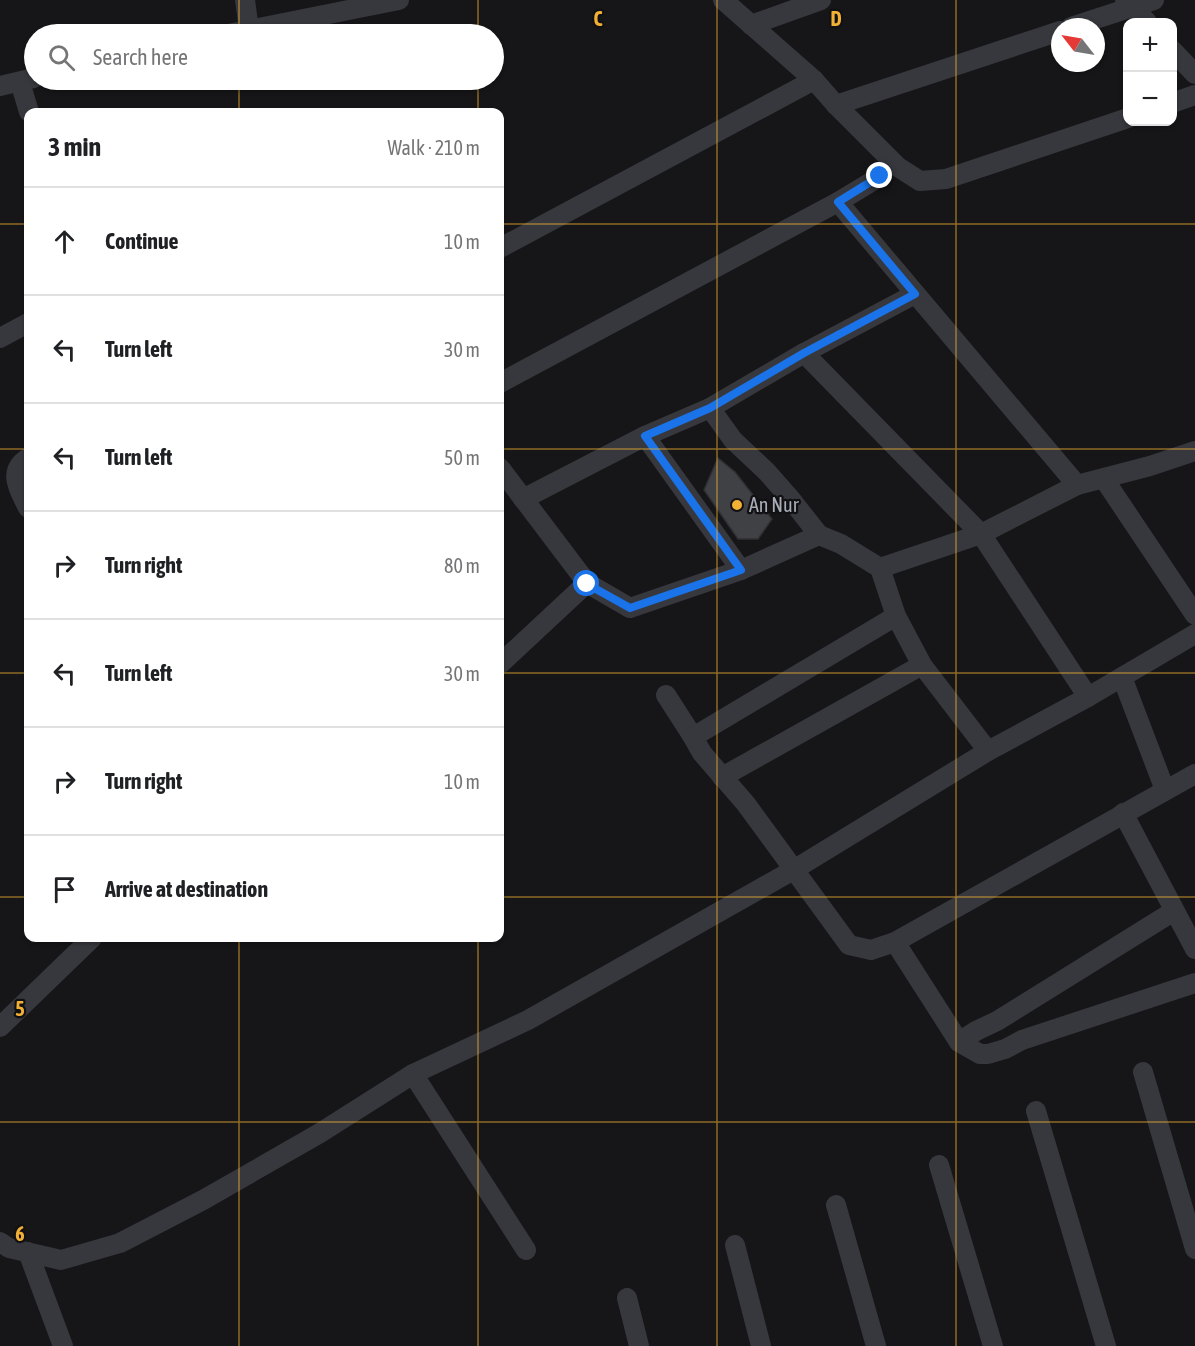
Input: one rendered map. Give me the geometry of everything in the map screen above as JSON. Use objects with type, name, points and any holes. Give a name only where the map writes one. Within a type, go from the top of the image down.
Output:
[{"type":"street","points":[[245,0],[248,24]]},
{"type":"street","points":[[279,24],[399,0]]},
{"type":"street","points":[[723,0],[814,80],[898,167],[920,181],[946,179],[1123,120]]},
{"type":"street","points":[[751,25],[821,0]]},
{"type":"street","points":[[1093,18],[1129,3],[1154,0]]},
{"type":"street","points":[[1129,3],[1143,18]]},
{"type":"street","points":[[836,105],[1051,34]]},
{"type":"street","points":[[1177,54],[1195,74]]},
{"type":"street","points":[[504,246],[814,80]]},
{"type":"street","points":[[0,86],[24,85]]},
{"type":"street","points":[[29,90],[29,108]]},
{"type":"street","points":[[1177,102],[1195,95]]},
{"type":"street","points":[[504,381],[838,202],[880,176]]},
{"type":"street","points":[[838,202],[1077,485]]},
{"type":"street","points":[[523,499],[645,436],[710,408],[804,353],[915,294]]},
{"type":"street","points":[[0,339],[24,325]]},
{"type":"street","points":[[804,353],[981,534],[1088,697]]},
{"type":"street","points":[[710,408],[733,440],[782,488],[819,535],[841,544],[880,568],[896,616],[922,665],[988,751]]},
{"type":"street","points":[[645,436],[741,570]]},
{"type":"street","points":[[880,568],[981,534],[1077,485],[1195,451]]},
{"type":"street","points":[[24,460],[17,471],[16,484],[24,500]]},
{"type":"street","points":[[504,473],[587,584],[630,608],[741,570],[819,535]]},
{"type":"street","points":[[1104,479],[1195,615]]},
{"type":"street","points":[[504,660],[587,584]]},
{"type":"street","points":[[693,736],[896,616]]},
{"type":"street","points":[[0,1242],[9,1248],[61,1260],[120,1243],[203,1200],[320,1133],[413,1074],[528,1020],[795,868],[988,751],[1088,697],[1195,634]]},
{"type":"street","points":[[722,777],[922,665]]},
{"type":"street","points":[[1122,677],[1165,790]]},
{"type":"street","points":[[666,695],[702,753],[746,804],[795,868],[849,945],[871,950],[895,942],[1195,774]]},
{"type":"street","points":[[1123,813],[1195,949]]},
{"type":"street","points":[[960,1042],[976,1030],[1011,1012],[1174,911]]},
{"type":"street","points":[[0,1027],[88,942]]},
{"type":"street","points":[[895,942],[960,1042],[980,1054],[1005,1049],[1022,1040],[1195,982]]},
{"type":"street","points":[[1143,1072],[1195,1249]]},
{"type":"street","points":[[413,1074],[526,1250]]},
{"type":"street","points":[[1036,1111],[1106,1346]]},
{"type":"street","points":[[939,1165],[993,1346]]},
{"type":"street","points":[[836,1205],[876,1346]]},
{"type":"street","points":[[735,1245],[761,1346]]},
{"type":"street","points":[[28,1252],[63,1346]]},
{"type":"street","points":[[627,1298],[639,1346]]},
{"type":"building","name":"An Nur","points":[[718,458],[735,472],[772,519],[758,539],[738,539],[704,490]]},
{"type":"place","name":"An Nur","points":[[737,505]]},
{"type":"route","points":[[587,584],[630,608],[741,570],[645,436],[710,408],[804,353],[915,294],[838,202],[880,176]]}]
